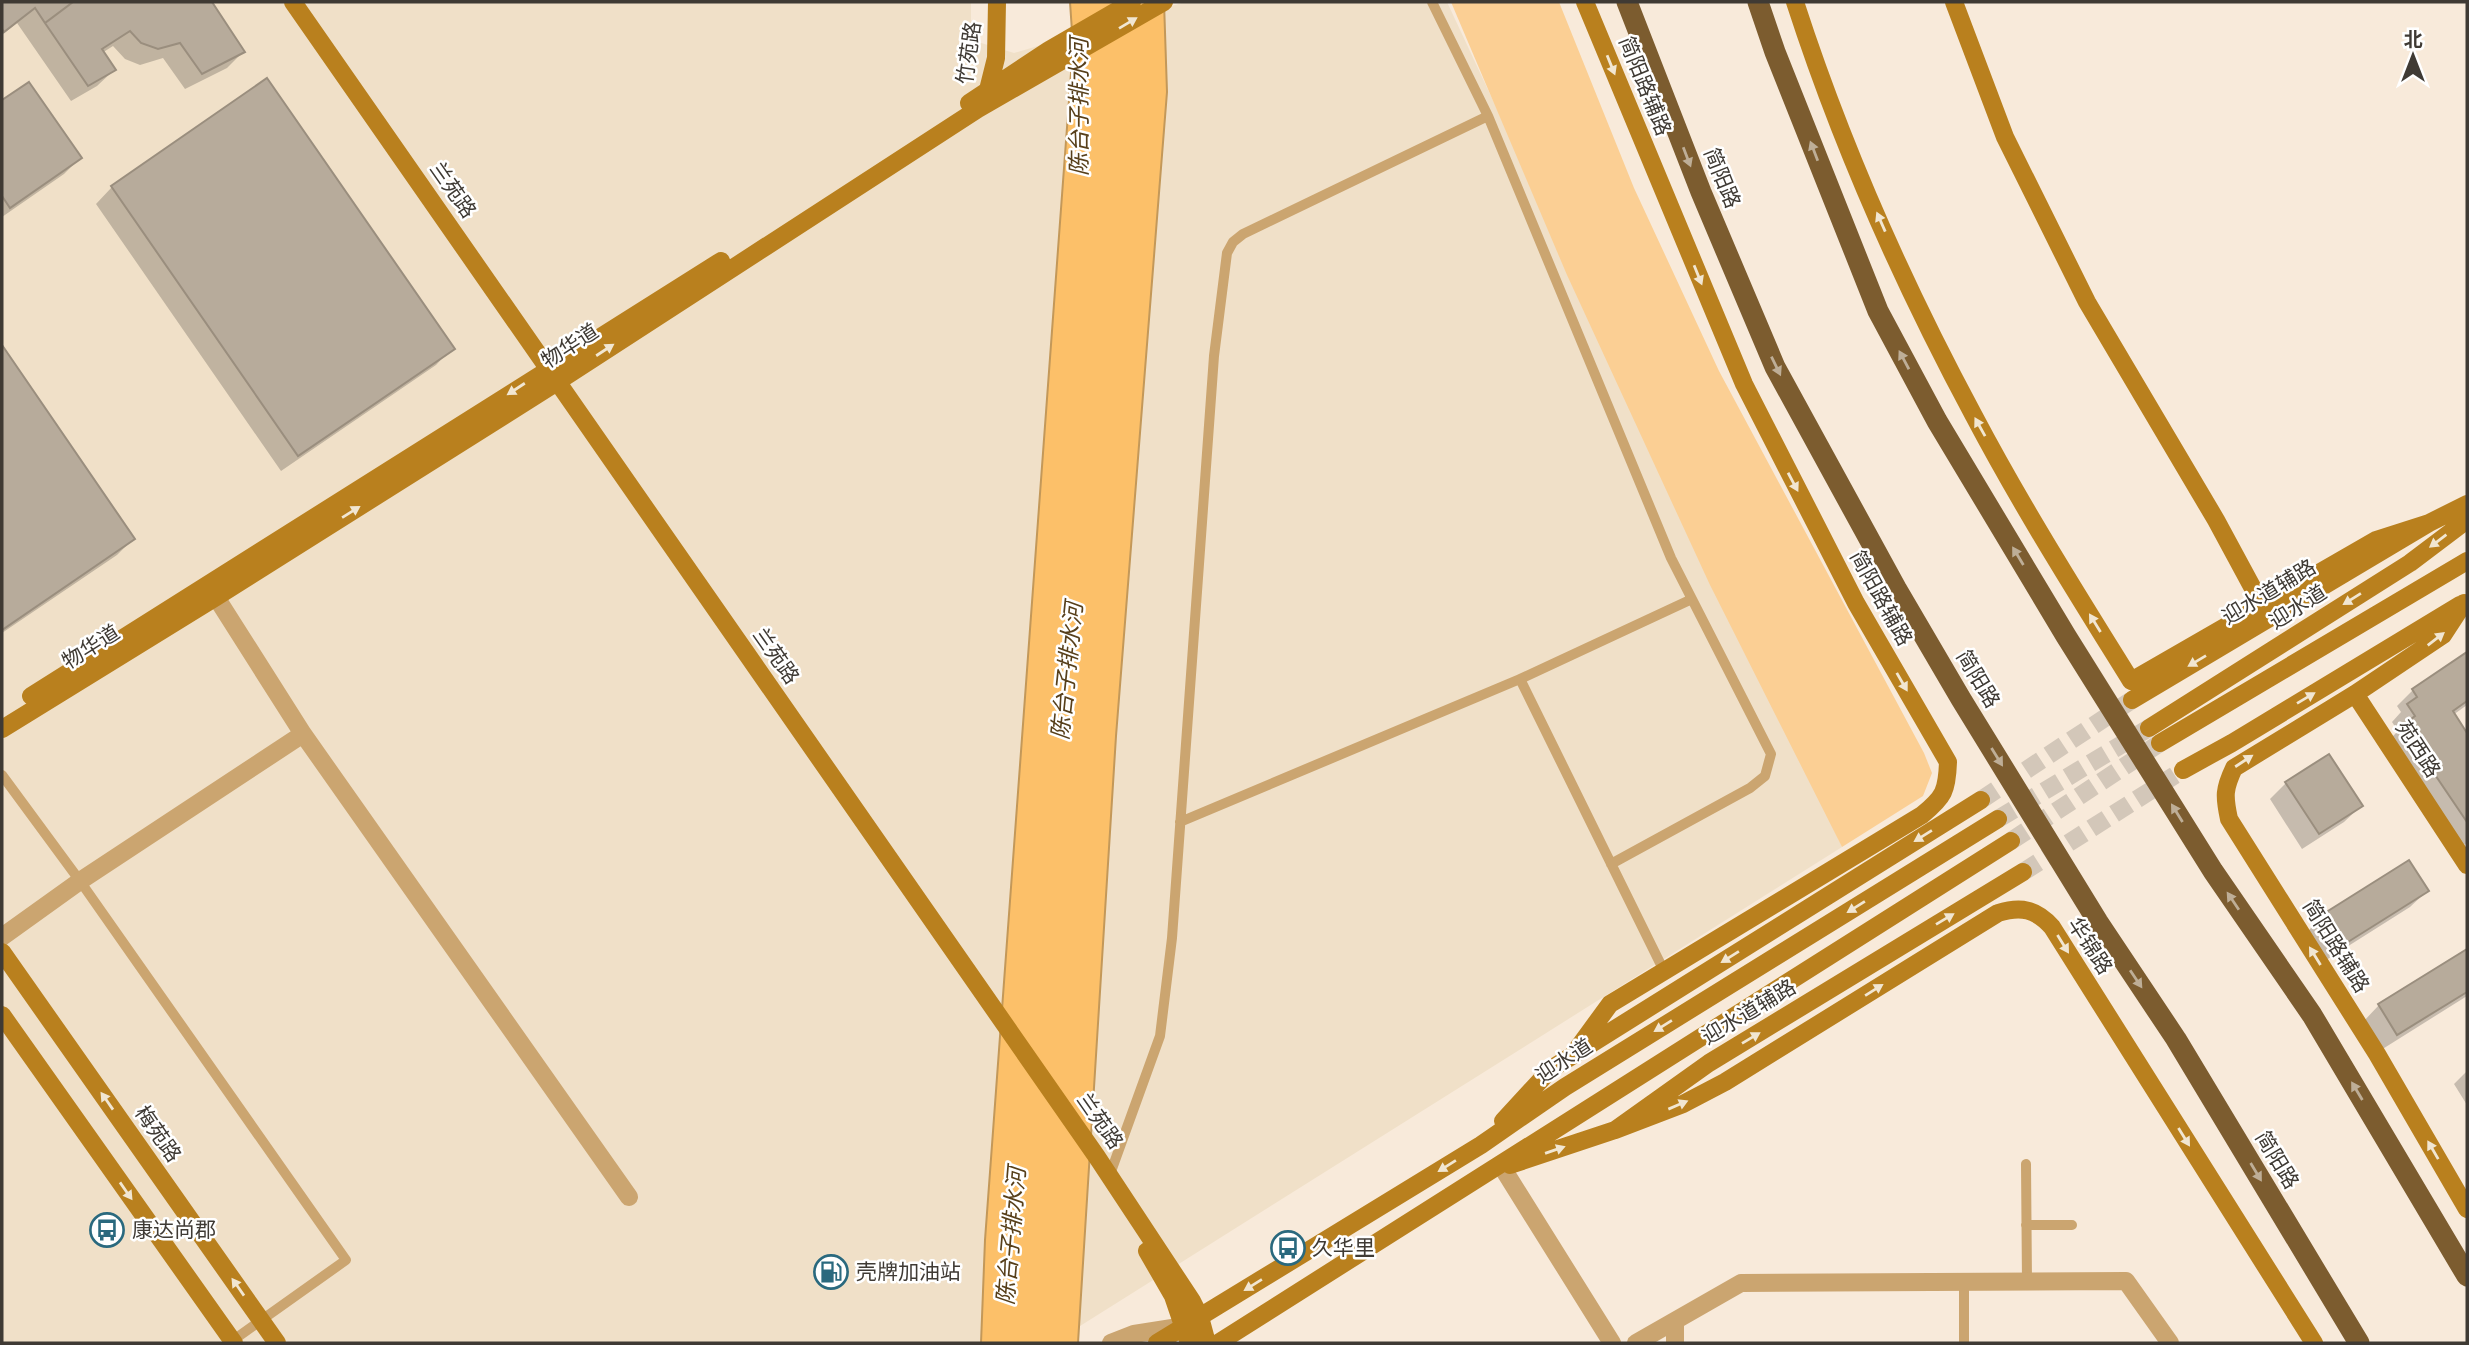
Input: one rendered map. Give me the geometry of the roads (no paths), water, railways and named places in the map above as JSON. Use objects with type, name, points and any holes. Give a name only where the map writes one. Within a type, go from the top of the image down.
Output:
[{"type":"highway","name":"简阳路","points":[[1627,2],[1701,192],[1775,367],[1961,699],[2098,922],[2176,1039],[2359,1343]]},
{"type":"highway","points":[[1758,2],[1775,52],[1878,311],[1937,421],[2066,636],[2213,871],[2312,1015],[2467,1276]]},
{"type":"street","name":"兰苑路","points":[[283,2],[550,377]]},
{"type":"street","name":"兰苑路","points":[[293,2],[1102,1172],[1192,1329],[1207,1343]]},
{"type":"street","name":"竹苑路","points":[[981,99],[987,52],[987,2]]},
{"type":"street","name":"竹苑路","points":[[981,99],[996,58],[997,2]]},
{"type":"street","name":"物华道","points":[[2,729],[981,99],[1049,50],[1132,2]]},
{"type":"street","name":"物华道","points":[[981,99],[1050,69],[1164,2]]},
{"type":"street","name":"简阳路辅路","points":[[1572,1056],[1610,1004],[1922,815],[1941,800],[1947,785],[1948,762],[1856,603],[1744,384],[1585,2]]},
{"type":"street","name":"迎水道辅路","points":[[1795,2],[1861,176],[1916,302],[1973,415],[2018,496],[2131,681],[2376,540],[2429,523]]},
{"type":"street","points":[[1954,2],[2005,137],[2087,302],[2216,520],[2263,607]]},
{"type":"street","name":"迎水道辅路","points":[[2132,700],[2429,523],[2467,504]]},
{"type":"street","name":"迎水道","points":[[2149,728],[2410,563],[2467,520]]},
{"type":"street","points":[[2161,743],[2467,561]]},
{"type":"street","name":"物华道","points":[[2,715],[213,591]]},
{"type":"street","points":[[213,591],[303,734],[629,1197]]},
{"type":"street","name":"简阳路辅路","points":[[2466,601],[2443,635],[2355,694],[2234,768],[2224,798],[2229,819],[2377,1054],[2467,1209]]},
{"type":"street","points":[[2183,770],[2466,601]]},
{"type":"street","name":"苑西路","points":[[2355,694],[2467,865]]},
{"type":"street","points":[[2,937],[80,881],[303,734]]},
{"type":"street","points":[[1480,1145],[1550,1069],[1981,800]]},
{"type":"street","name":"迎水道","points":[[1157,1343],[1192,1329],[1480,1145],[1565,1087],[1997,819]]},
{"type":"street","points":[[1218,1343],[2011,841]]},
{"type":"street","name":"迎水道辅路","points":[[1496,1168],[1615,1130],[1709,1063],[2023,872]]},
{"type":"street","name":"华锦路","points":[[1615,1130],[1683,1104],[1725,1082],[1998,913],[2021,908],[2032,910],[2052,927],[2314,1343]]},
{"type":"street","name":"梅苑路","points":[[2,952],[277,1343]]},
{"type":"street","points":[[2,1015],[233,1342]]},
{"type":"street","points":[[1496,1168],[1612,1343]]},
{"type":"street","points":[[1636,1343],[1741,1283],[2126,1281],[2170,1343]]},
{"type":"street","points":[[1675,1321],[1675,1343]]},
{"type":"street","points":[[1111,1343],[1134,1335],[1192,1329]]},
{"type":"lane","points":[[1432,2],[1488,116],[1671,558],[1771,754],[1765,776],[1750,788],[1611,864]]},
{"type":"lane","points":[[1102,1172],[1160,1036],[1172,939],[1214,356],[1227,253],[1243,234],[1488,116]]},
{"type":"lane","points":[[1180,822],[1520,679],[1692,599]]},
{"type":"lane","points":[[1520,679],[1664,971]]},
{"type":"lane","points":[[2,775],[80,881],[346,1260],[233,1342]]},
{"type":"lane","points":[[2026,1164],[2027,1282]]},
{"type":"lane","points":[[2026,1225],[2072,1225]]},
{"type":"lane","points":[[1964,1282],[1964,1343]]},
{"type":"water","name":"陈台子排水河","points":[[1070,2],[1164,2],[1167,92],[1116,736],[1078,1343],[981,1343],[985,1240],[1073,46]]},
{"type":"tunnel","points":[[1981,800],[2132,700]]},
{"type":"tunnel","points":[[1998,819],[2149,728]]},
{"type":"tunnel","points":[[2011,841],[2160,743]]},
{"type":"tunnel","points":[[2023,872],[2183,770]]},
{"type":"place","name":"康达尚郡","points":[[107,1230]]},
{"type":"place","name":"久华里","points":[[1288,1248]]},
{"type":"place","name":"壳牌加油站","points":[[831,1272]]}]
